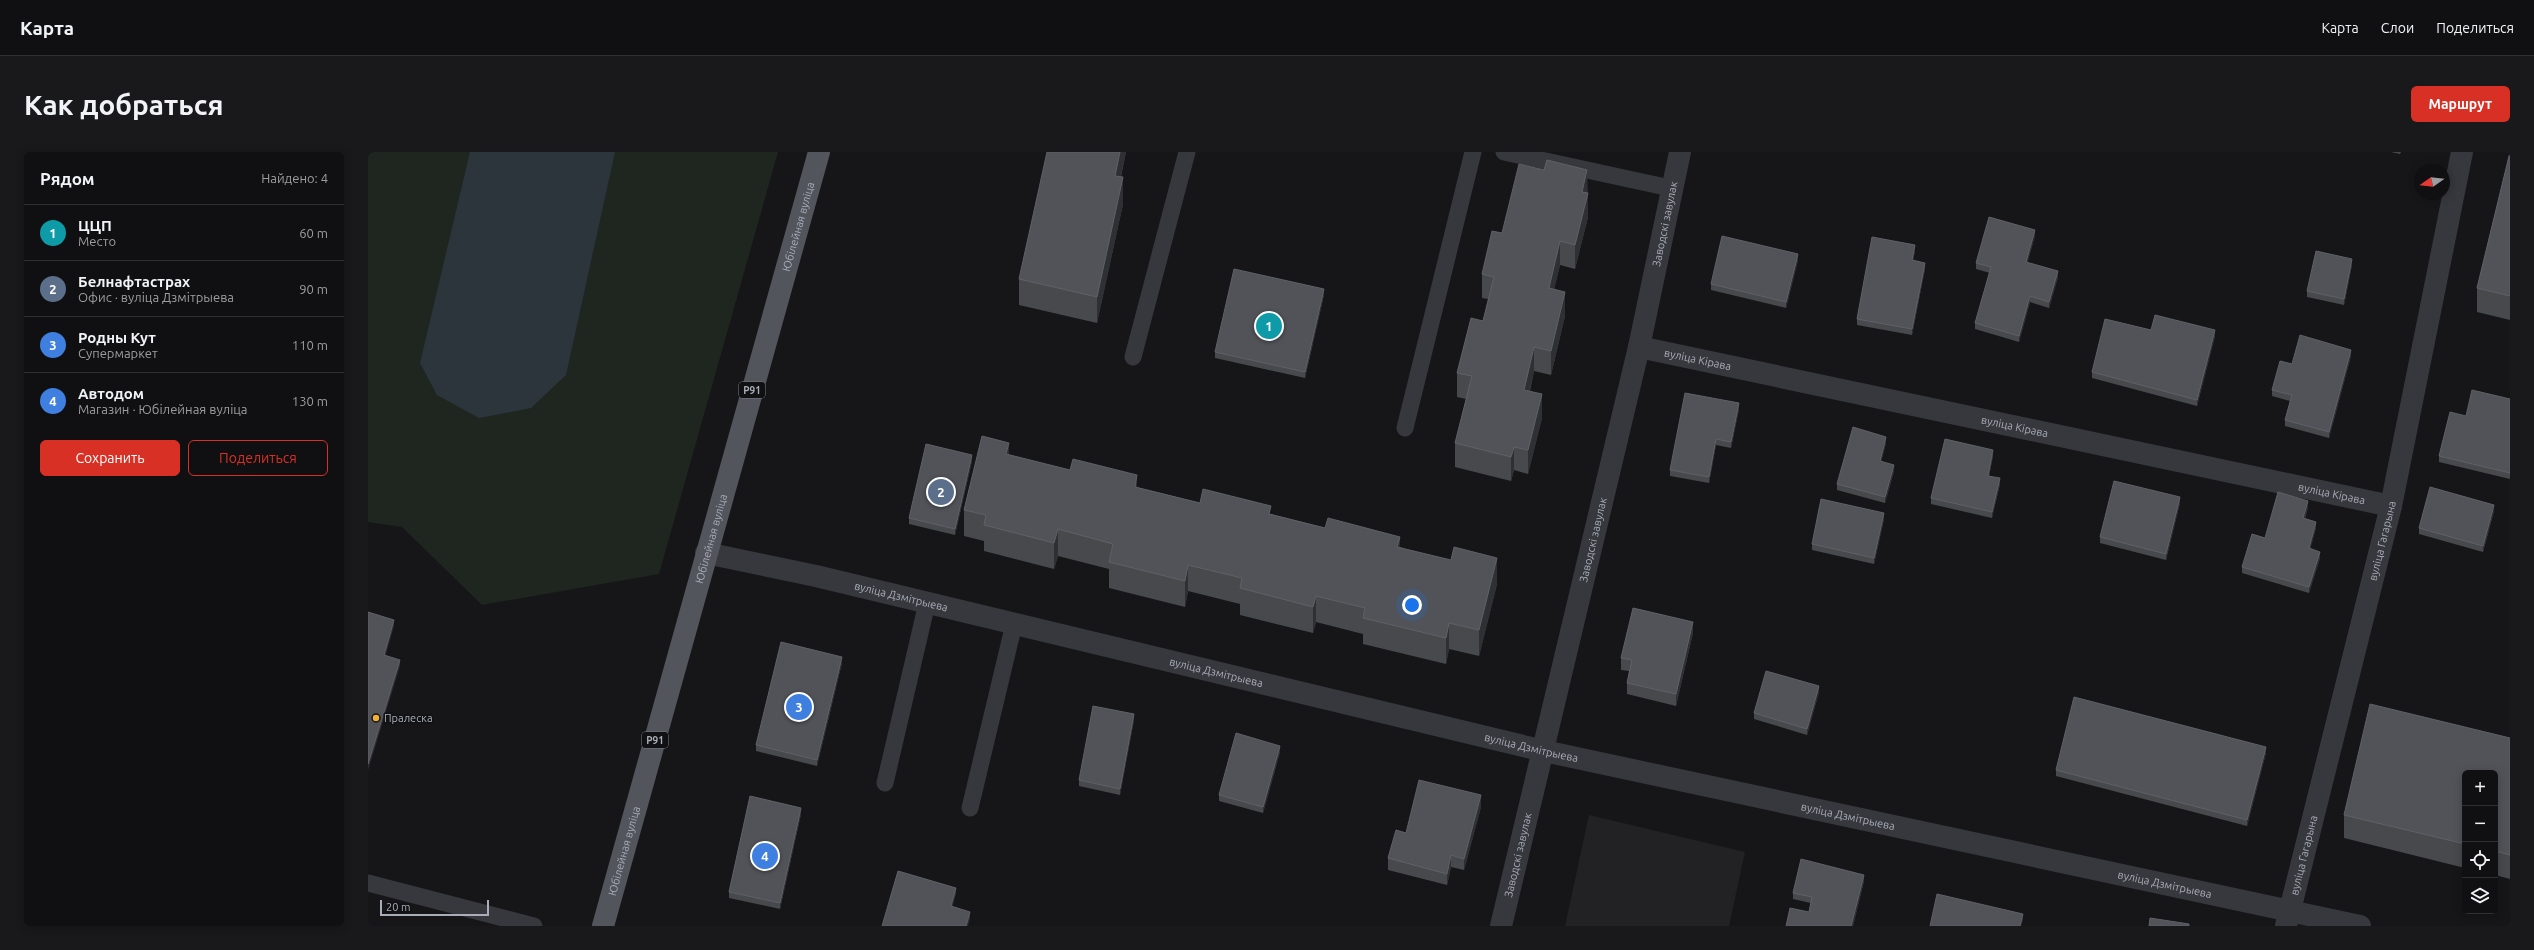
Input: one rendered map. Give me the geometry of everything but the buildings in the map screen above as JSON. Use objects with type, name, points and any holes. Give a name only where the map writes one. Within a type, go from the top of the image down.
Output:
[{"type":"main road","name":"Юбілейная вуліца","points":[[603,926],[819,152]]},
{"type":"street","name":"Заводскі завулак","points":[[1500,926],[1544,751],[1639,347],[1670,188],[1680,152]]},
{"type":"street","name":"вуліца Гагарына","points":[[2288,918],[2391,506],[2462,152]]},
{"type":"street","name":"вуліца Кірава","points":[[1639,347],[2391,506]]},
{"type":"street","name":"вуліца Дзмітрыева","points":[[706,553],[926,602],[1544,751],[2288,918],[2360,926]]},
{"type":"lane","points":[[1133,357],[1187,152]]},
{"type":"lane","points":[[1405,428],[1473,152]]},
{"type":"lane","points":[[1504,152],[1670,188]]},
{"type":"lane","points":[[885,782],[926,602]]},
{"type":"lane","points":[[970,808],[1014,624]]},
{"type":"lane","points":[[368,883],[534,926]]},
{"type":"shaded area","points":[[368,152],[778,152],[659,574],[482,605],[402,527],[368,522]]},
{"type":"shaded area","points":[[470,152],[615,152],[566,375],[531,408],[479,418],[437,395],[420,363]]},
{"type":"shaded area","points":[[1589,815],[1745,852],[1729,926],[1565,926]]},
{"type":"place","name":"ЦЦП","points":[[1269,326]]},
{"type":"place","name":"Белнафтастрах","points":[[941,492]]},
{"type":"place","name":"Родны Кут","points":[[799,707]]},
{"type":"place","name":"Пралеска","points":[[376,718]]},
{"type":"place","name":"Автодом","points":[[765,856]]}]
